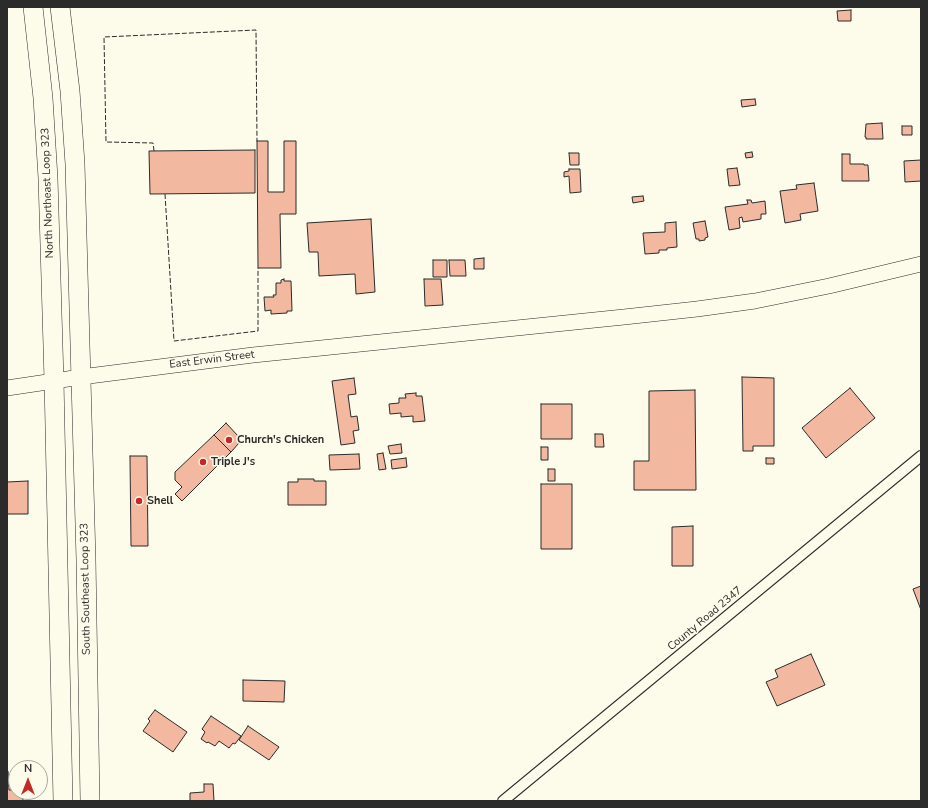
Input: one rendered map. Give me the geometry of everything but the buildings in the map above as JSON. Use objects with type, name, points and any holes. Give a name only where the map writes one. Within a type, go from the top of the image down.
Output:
[{"type":"highway","name":"North Northeast Loop 323","points":[[33,7],[43,98],[46,144],[54,380]]},
{"type":"highway","points":[[60,7],[67,60],[75,164],[81,376]]},
{"type":"highway","name":"South Southeast Loop 323","points":[[81,376],[90,801]]},
{"type":"highway","points":[[54,380],[63,801]]},
{"type":"main road","name":"East Erwin Street","points":[[7,388],[81,376],[253,355],[658,314],[755,301],[830,286],[921,264]]},
{"type":"street","name":"County Road 2347","points":[[504,801],[921,456]]},
{"type":"fence","points":[[154,151],[153,143],[106,142],[104,37],[256,30],[257,141]]},
{"type":"fence","points":[[165,194],[174,341],[258,331],[258,268]]},
{"type":"place","name":"Church's Chicken","points":[[229,440]]},
{"type":"place","name":"Triple J's","points":[[203,462]]},
{"type":"place","name":"Shell","points":[[139,501]]}]
